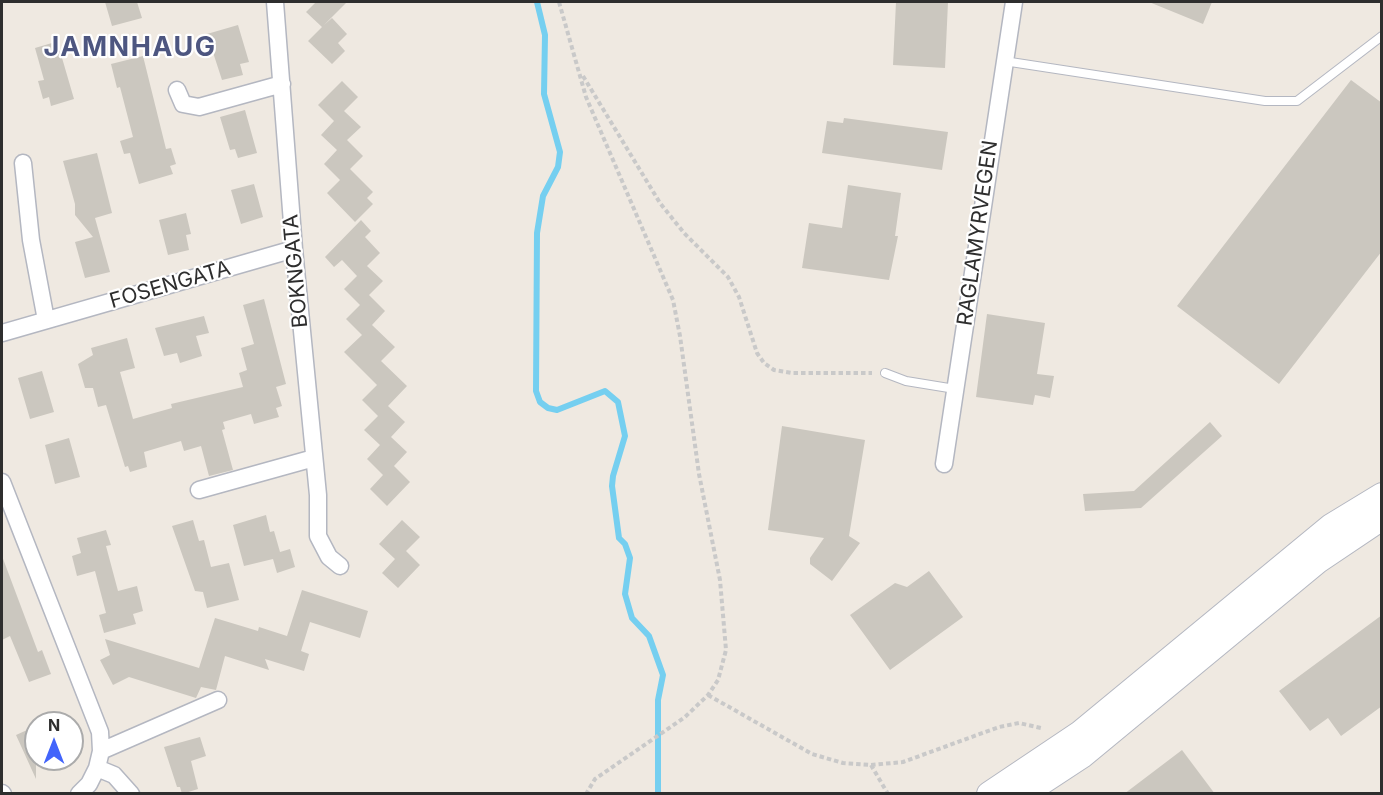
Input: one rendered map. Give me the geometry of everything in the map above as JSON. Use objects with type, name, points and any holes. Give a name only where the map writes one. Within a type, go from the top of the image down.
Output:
[{"type":"main road","points":[[989,794],[1080,733],[1331,526],[1382,495]]},
{"type":"main road","points":[[1024,794],[1101,741],[1260,606],[1345,542],[1382,518]]},
{"type":"main road","points":[[1345,542],[1382,529]]},
{"type":"street","name":"BOKNGATA","points":[[275,2],[294,249],[315,458],[318,536],[329,557],[340,566]]},
{"type":"street","name":"RAGLAMYRVEGEN","points":[[944,464],[1014,2]]},
{"type":"street","points":[[177,90],[183,104],[199,107],[282,84]]},
{"type":"street","points":[[23,163],[31,240],[46,320]]},
{"type":"street","name":"FOSENGATA","points":[[2,333],[294,249]]},
{"type":"street","points":[[199,490],[315,458]]},
{"type":"street","points":[[2,482],[94,711],[100,732],[101,751],[97,768],[79,794]]},
{"type":"street","points":[[101,751],[218,700]]},
{"type":"street","points":[[97,768],[114,775],[131,794]]},
{"type":"lane","points":[[1004,62],[1265,101],[1297,100],[1382,36]]},
{"type":"lane","points":[[885,373],[906,381],[955,389]]},
{"type":"path","points":[[559,2],[586,97],[663,272],[673,300],[681,336],[699,474],[720,580],[726,650],[718,680],[708,695],[685,717],[607,769],[595,779],[586,794]]},
{"type":"path","points":[[580,71],[660,203],[684,233],[728,277],[739,297],[757,353],[764,363],[774,370],[792,373],[885,373]]},
{"type":"path","points":[[708,695],[812,754],[843,763],[871,765],[903,762],[999,727],[1019,723],[1041,728]]},
{"type":"path","points":[[871,765],[888,794]]},
{"type":"building","points":[[105,2],[137,2],[142,18],[112,26]]},
{"type":"building","points":[[316,2],[347,2],[324,25],[332,18],[347,34],[338,43],[345,51],[332,64],[308,41],[322,27],[306,12]]},
{"type":"building","points":[[896,2],[948,2],[945,68],[893,65]]},
{"type":"building","points":[[1149,2],[1212,2],[1203,24]]},
{"type":"building","points":[[238,25],[249,62],[240,64],[243,75],[222,80],[207,34]]},
{"type":"building","points":[[52,43],[54,48],[60,51],[74,99],[51,106],[49,97],[43,99],[38,81],[44,80],[35,48]]},
{"type":"building","points":[[143,56],[166,149],[171,148],[176,164],[170,166],[173,174],[139,184],[130,153],[124,154],[120,141],[133,137],[120,87],[117,88],[111,64]]},
{"type":"building","points":[[1351,80],[1382,103],[1382,251],[1279,384],[1177,306]]},
{"type":"building","points":[[342,81],[358,97],[344,111],[361,127],[347,140],[363,156],[350,169],[373,192],[367,198],[373,204],[355,222],[327,193],[340,180],[324,164],[337,150],[321,135],[334,121],[318,105]]},
{"type":"building","points":[[245,110],[257,153],[238,158],[235,149],[230,150],[220,117]]},
{"type":"building","points":[[844,118],[948,132],[942,170],[822,153],[827,121],[843,123]]},
{"type":"building","points":[[97,153],[112,213],[95,218],[110,272],[85,278],[75,242],[93,237],[75,215],[75,204],[63,161]]},
{"type":"building","points":[[254,184],[263,217],[241,224],[231,190]]},
{"type":"building","points":[[848,185],[901,193],[895,236],[898,236],[889,280],[802,268],[809,223],[842,228]]},
{"type":"building","points":[[186,213],[191,234],[186,235],[189,250],[168,255],[159,220]]},
{"type":"building","points":[[361,220],[371,231],[365,237],[380,253],[357,276],[342,260],[334,267],[325,257]]},
{"type":"building","points":[[367,266],[383,281],[369,295],[385,311],[372,325],[395,347],[381,361],[407,386],[388,406],[405,422],[391,437],[407,452],[394,466],[410,482],[387,506],[370,489],[383,475],[367,459],[380,445],[364,430],[378,416],[362,400],[377,385],[344,352],[362,335],[346,319],[360,305],[344,289]]},
{"type":"building","points":[[264,299],[286,384],[276,387],[282,406],[276,408],[279,417],[254,424],[251,414],[223,422],[225,429],[222,430],[233,470],[209,476],[201,446],[184,451],[181,441],[144,452],[147,467],[130,472],[128,466],[125,467],[106,405],[98,407],[93,388],[85,388],[78,364],[93,355],[91,348],[127,338],[135,368],[120,372],[133,419],[172,408],[171,404],[243,387],[239,373],[247,370],[241,348],[254,344],[243,305]]},
{"type":"building","points":[[987,314],[1045,323],[1037,374],[1054,376],[1050,398],[1035,395],[1033,405],[976,397]]},
{"type":"building","points":[[204,316],[209,333],[196,336],[202,356],[180,363],[177,353],[164,356],[155,328]]},
{"type":"building","points":[[42,371],[54,412],[30,419],[18,378]]},
{"type":"building","points":[[1210,422],[1222,436],[1141,508],[1085,511],[1083,494],[1134,491]]},
{"type":"building","points":[[782,426],[865,440],[849,536],[860,543],[832,581],[810,564],[810,558],[824,538],[768,530]]},
{"type":"building","points":[[69,438],[80,477],[55,484],[45,445]]},
{"type":"building","points":[[266,515],[270,532],[274,531],[280,552],[290,549],[295,567],[277,573],[273,559],[244,566],[233,525]]},
{"type":"building","points":[[193,520],[199,541],[204,540],[211,567],[229,563],[239,600],[207,608],[203,592],[195,591],[172,526]]},
{"type":"building","points":[[402,520],[420,537],[406,551],[420,565],[398,588],[382,573],[395,559],[379,544]]},
{"type":"building","points":[[106,530],[111,545],[106,546],[118,591],[137,586],[143,611],[133,614],[136,624],[104,633],[99,615],[106,613],[95,571],[77,576],[72,556],[81,553],[77,538]]},
{"type":"building","points":[[2,556],[38,652],[42,650],[51,674],[29,682],[10,636],[2,640]]},
{"type":"building","points":[[929,571],[963,617],[890,670],[850,615],[895,583],[907,587]]},
{"type":"building","points":[[302,590],[368,611],[360,638],[310,622],[301,651],[309,654],[304,671],[265,659],[269,670],[225,656],[216,690],[201,687],[196,698],[129,677],[113,685],[100,660],[110,655],[105,639],[199,668],[215,618],[258,631],[259,627],[287,636]]},
{"type":"building","points":[[1382,615],[1382,706],[1341,736],[1328,718],[1310,731],[1279,691]]},
{"type":"building","points":[[24,731],[24,753],[16,735]]},
{"type":"building","points":[[200,737],[206,756],[191,761],[198,789],[182,794],[180,787],[177,787],[164,747]]},
{"type":"building","points":[[1182,750],[1215,794],[1124,794]]},
{"type":"waterway","points":[[537,2],[545,35],[544,94],[560,152],[558,167],[543,196],[537,233],[536,391],[540,402],[548,408],[557,410],[605,391],[618,402],[625,436],[612,486],[619,538],[625,544],[630,558],[625,594],[632,618],[649,636],[663,675],[658,700],[658,794]]},
{"type":"district","name":"JAMNHAUG","points":[[130,48]]}]
